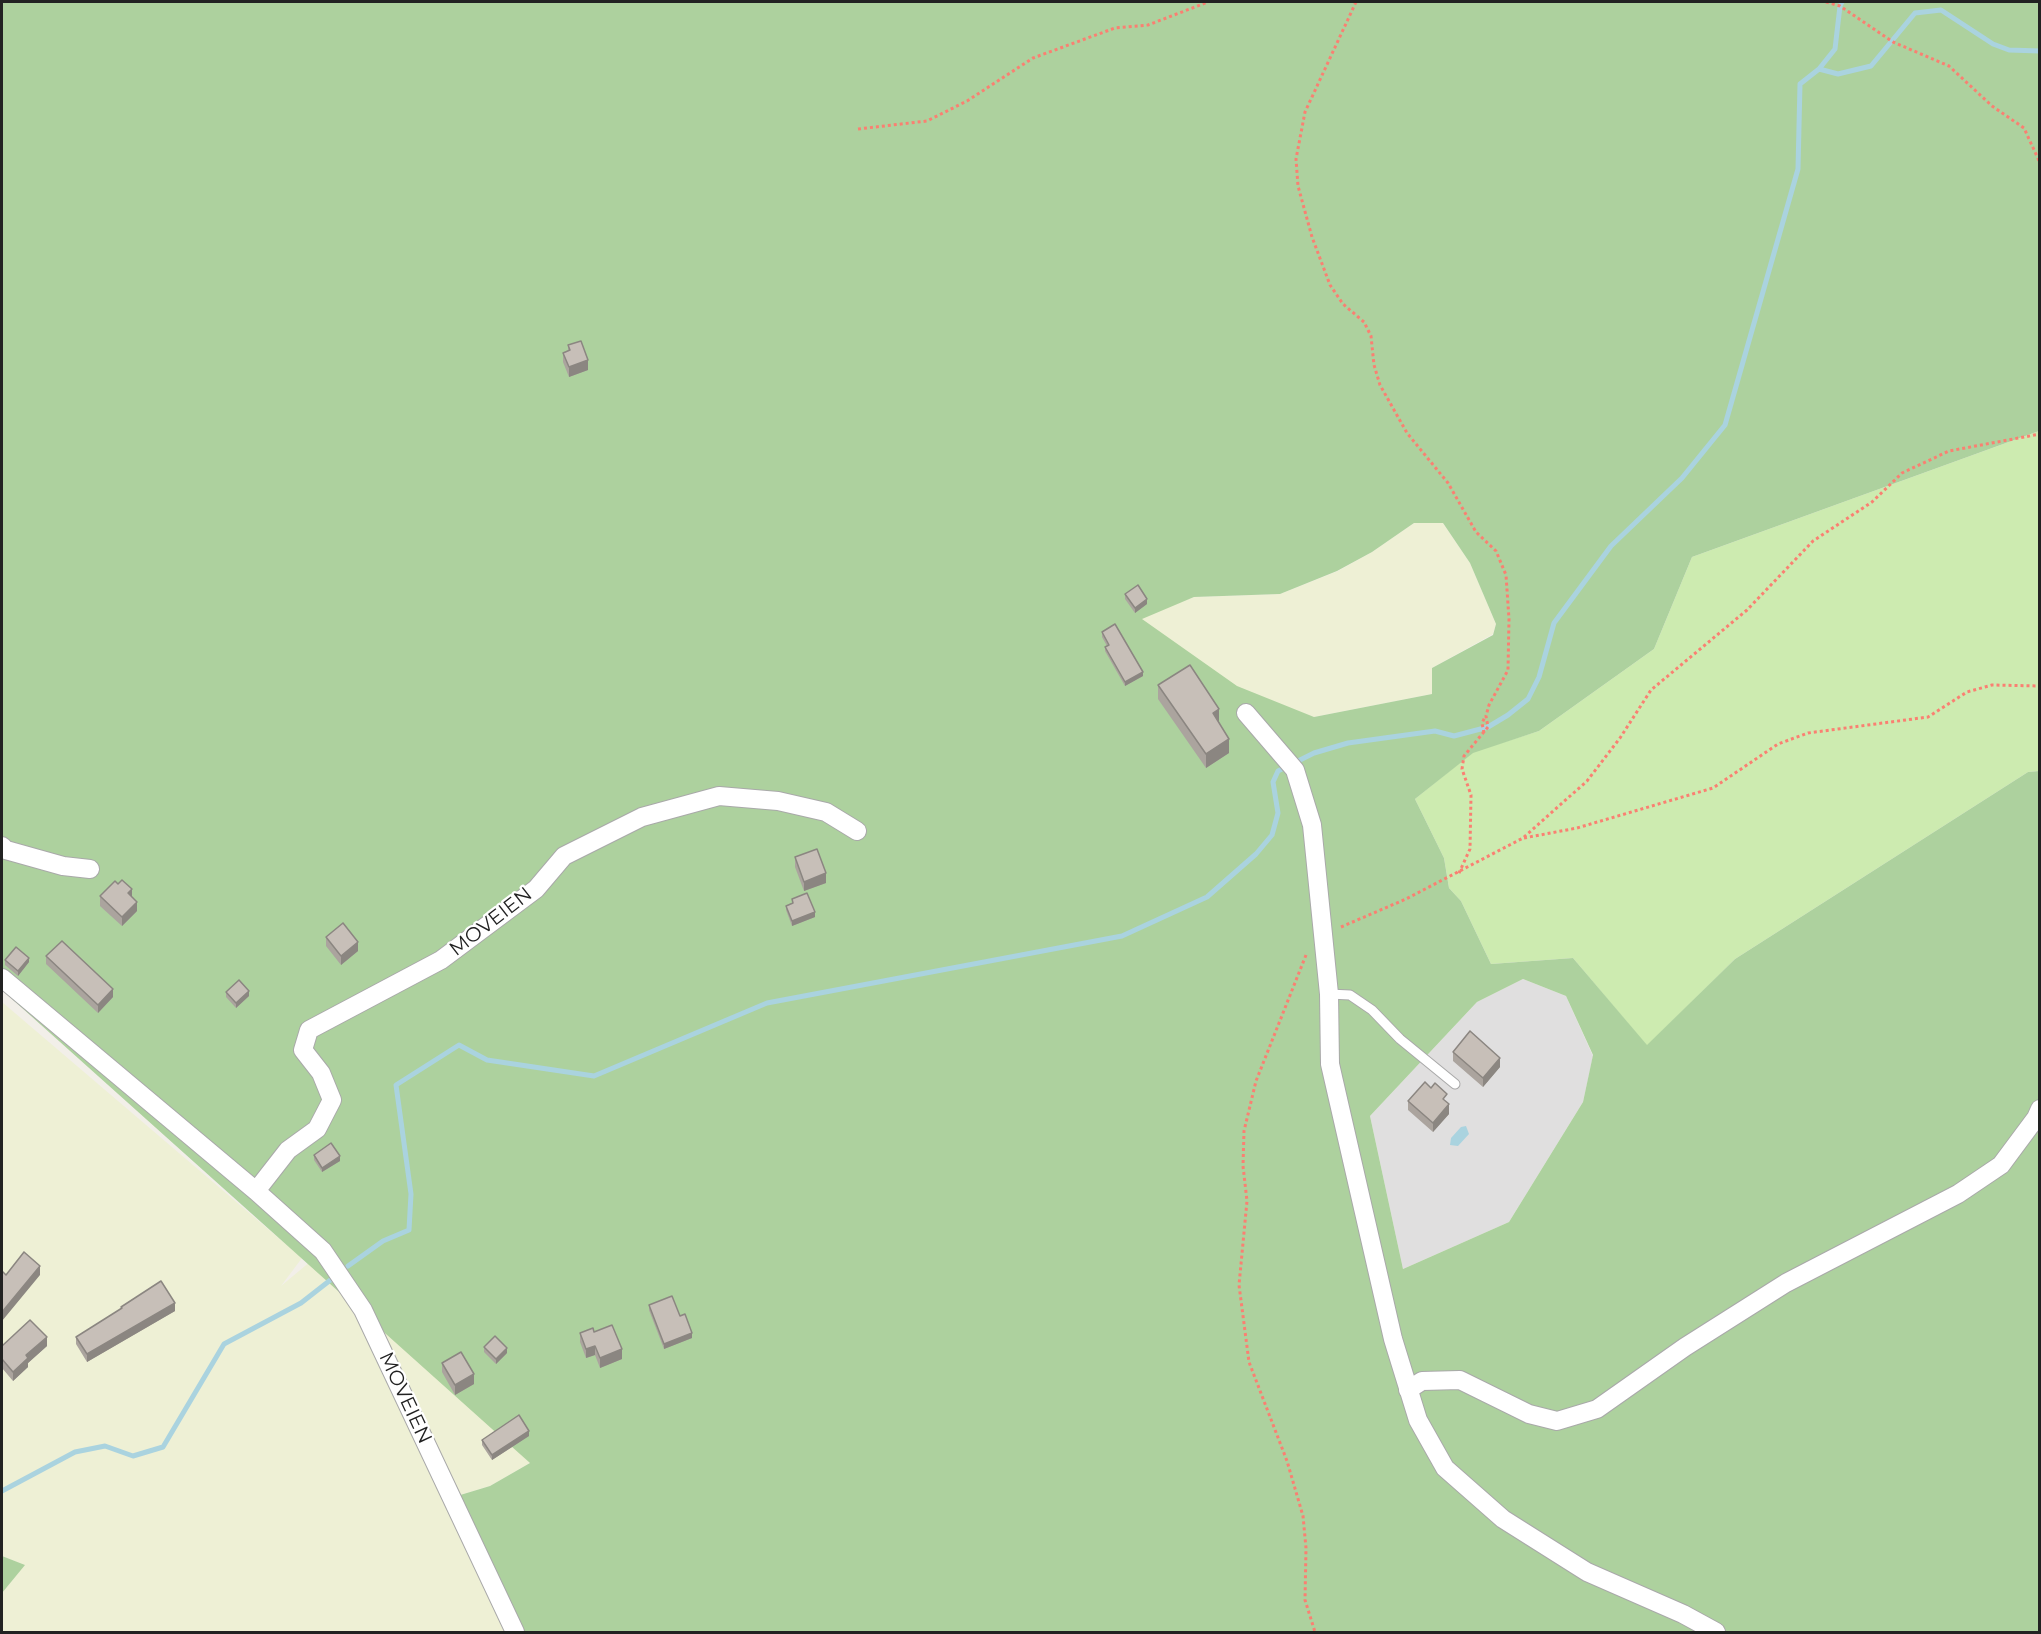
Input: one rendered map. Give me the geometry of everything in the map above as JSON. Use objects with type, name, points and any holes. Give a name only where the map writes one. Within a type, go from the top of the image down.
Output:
[{"type":"street","points":[[1246,713],[1295,770],[1312,825],[1329,994],[1330,1064],[1393,1339],[1418,1420],[1446,1468],[1503,1519],[1587,1572],[1683,1614],[1716,1632]]},
{"type":"street","name":"MOVEIEN","points":[[256,1191],[288,1150],[317,1129],[332,1100],[321,1072],[303,1050],[309,1030],[441,960],[536,889],[564,856],[642,817],[718,796],[778,801],[826,812],[857,831]]},
{"type":"street","points":[[2,846],[6,850],[63,867],[90,869]]},
{"type":"street","name":"MOVEIEN","points":[[2,978],[256,1191],[323,1251],[363,1310],[514,1632]]},
{"type":"street","points":[[1408,1390],[1422,1381],[1460,1380],[1485,1390],[1529,1414],[1557,1421],[1597,1409],[1685,1347],[1786,1283],[1958,1194],[2001,1165],[2036,1118],[2040,1109]]},
{"type":"lane","points":[[1329,994],[1350,995],[1372,1010],[1400,1039],[1455,1084]]},
{"type":"path","points":[[858,129],[927,121],[967,101],[1033,58],[1114,28],[1148,25],[1208,2]]},
{"type":"path","points":[[1356,2],[1305,112],[1296,159],[1298,186],[1312,237],[1330,285],[1343,304],[1364,322],[1371,336],[1374,365],[1380,385],[1407,433],[1448,483],[1476,532],[1496,551],[1506,575],[1508,670],[1482,723],[1484,733]]},
{"type":"path","points":[[1826,2],[1840,6],[1893,42],[1949,66],[1992,106],[2024,128],[2040,163]]},
{"type":"path","points":[[1315,1632],[1305,1600],[1306,1548],[1303,1516],[1287,1461],[1250,1362],[1239,1285],[1247,1202],[1243,1166],[1244,1131],[1256,1081],[1307,953],[1323,935],[1459,873],[1523,838],[1587,781],[1620,738],[1651,690],[1747,610],[1813,541],[1872,502],[1902,473],[1949,451],[2040,434]]},
{"type":"path","points":[[1523,838],[1577,828],[1713,789],[1778,744],[1808,733],[1928,717],[1967,692],[1992,684],[2040,686]]},
{"type":"path","points":[[1459,873],[1470,849],[1471,795],[1462,769],[1464,756],[1488,727],[1486,716]]},
{"type":"shaded area","points":[[1523,979],[1566,996],[1593,1056],[1583,1102],[1509,1222],[1403,1269],[1370,1116],[1477,1002]]},
{"type":"green space","points":[[2,2],[2039,2],[2039,431],[1692,557],[1654,649],[1539,731],[1473,753],[1415,799],[1444,858],[1449,888],[1461,901],[1491,964],[1573,958],[1647,1045],[1735,959],[2028,772],[2039,771],[2039,1632],[515,1632],[447,1499],[490,1486],[530,1463],[2,990]],"holes":[[[1414,523],[1443,523],[1470,563],[1496,624],[1493,635],[1432,668],[1432,694],[1314,717],[1237,686],[1142,619],[1194,597],[1280,594],[1337,571],[1372,552]],[[1523,979],[1566,996],[1593,1055],[1583,1102],[1509,1222],[1403,1269],[1370,1116],[1477,1002]]]},
{"type":"green space","points":[[2039,431],[2039,771],[2028,772],[1735,959],[1647,1046],[1573,958],[1491,964],[1461,901],[1449,888],[1444,858],[1415,799],[1473,752],[1539,731],[1654,649],[1692,557]]},
{"type":"green space","points":[[1414,523],[1443,523],[1470,563],[1496,624],[1493,634],[1432,668],[1432,694],[1314,717],[964,684],[1194,597],[1280,594],[1338,571],[1372,552]]},
{"type":"green space","points":[[2,1002],[302,1258],[281,1286],[323,1251],[380,1297],[530,1463],[490,1486],[447,1499],[515,1632],[2,1632],[2,1593],[24,1565],[2,1556]]},
{"type":"green space","points":[[2,1556],[25,1565],[2,1593]]},
{"type":"water","points":[[1466,1126],[1469,1134],[1458,1146],[1450,1145],[1451,1138],[1461,1127]]},
{"type":"building","points":[[581,341],[588,360],[569,367],[563,353],[570,350],[568,345]]},
{"type":"building","points":[[1138,585],[1147,599],[1135,608],[1125,594]]},
{"type":"building","points":[[1115,624],[1143,672],[1125,682],[1105,647],[1109,645],[1102,632]]},
{"type":"building","points":[[1190,665],[1219,709],[1213,713],[1229,739],[1206,754],[1158,685]]},
{"type":"building","points":[[817,849],[826,873],[804,882],[795,857]]},
{"type":"building","points":[[122,880],[132,889],[128,893],[137,902],[122,917],[100,896],[115,881],[118,884]]},
{"type":"building","points":[[807,893],[815,912],[792,921],[786,906],[793,903],[792,899]]},
{"type":"building","points":[[343,923],[358,942],[341,956],[326,937]]},
{"type":"building","points":[[62,941],[113,989],[98,1005],[46,956]]},
{"type":"building","points":[[16,947],[29,958],[18,971],[5,960]]},
{"type":"building","points":[[239,980],[249,991],[236,1003],[226,992]]},
{"type":"building","points":[[1470,1031],[1500,1058],[1483,1078],[1453,1052]]},
{"type":"building","points":[[1425,1082],[1431,1088],[1435,1083],[1447,1094],[1443,1099],[1449,1104],[1433,1123],[1408,1101]]},
{"type":"building","points":[[331,1143],[340,1156],[322,1168],[314,1155]]},
{"type":"building","points":[[24,1252],[40,1266],[2,1312],[2,1271],[6,1275]]},
{"type":"building","points":[[161,1281],[175,1303],[87,1354],[76,1337]]},
{"type":"building","points":[[672,1296],[680,1316],[685,1314],[692,1333],[664,1344],[649,1305]]},
{"type":"building","points":[[30,1320],[47,1337],[26,1355],[28,1358],[13,1372],[2,1359],[2,1346]]},
{"type":"building","points":[[612,1325],[622,1349],[600,1358],[595,1346],[586,1349],[580,1333],[593,1328],[594,1332]]},
{"type":"building","points":[[495,1336],[507,1348],[496,1359],[484,1347]]},
{"type":"building","points":[[461,1352],[474,1374],[455,1385],[442,1363]]},
{"type":"building","points":[[519,1415],[529,1431],[492,1455],[482,1440]]},
{"type":"waterway","points":[[348,1266],[383,1241],[409,1230],[411,1194],[396,1085],[459,1045],[487,1060],[594,1076],[767,1003],[1122,936],[1207,897],[1256,854],[1272,835],[1278,813],[1273,782],[1278,771],[1314,753],[1348,743],[1435,731],[1454,736],[1488,727],[1528,699],[1539,677],[1554,623],[1611,546],[1682,478],[1725,425],[1798,169],[1800,84],[1819,69],[1835,49],[1842,2]]},
{"type":"waterway","points":[[1819,69],[1838,74],[1871,66],[1915,13],[1941,10],[1993,44],[2009,50],[2040,51]]},
{"type":"waterway","points":[[2,1491],[75,1452],[105,1446],[133,1456],[163,1447],[224,1344],[301,1303],[333,1278]]}]
